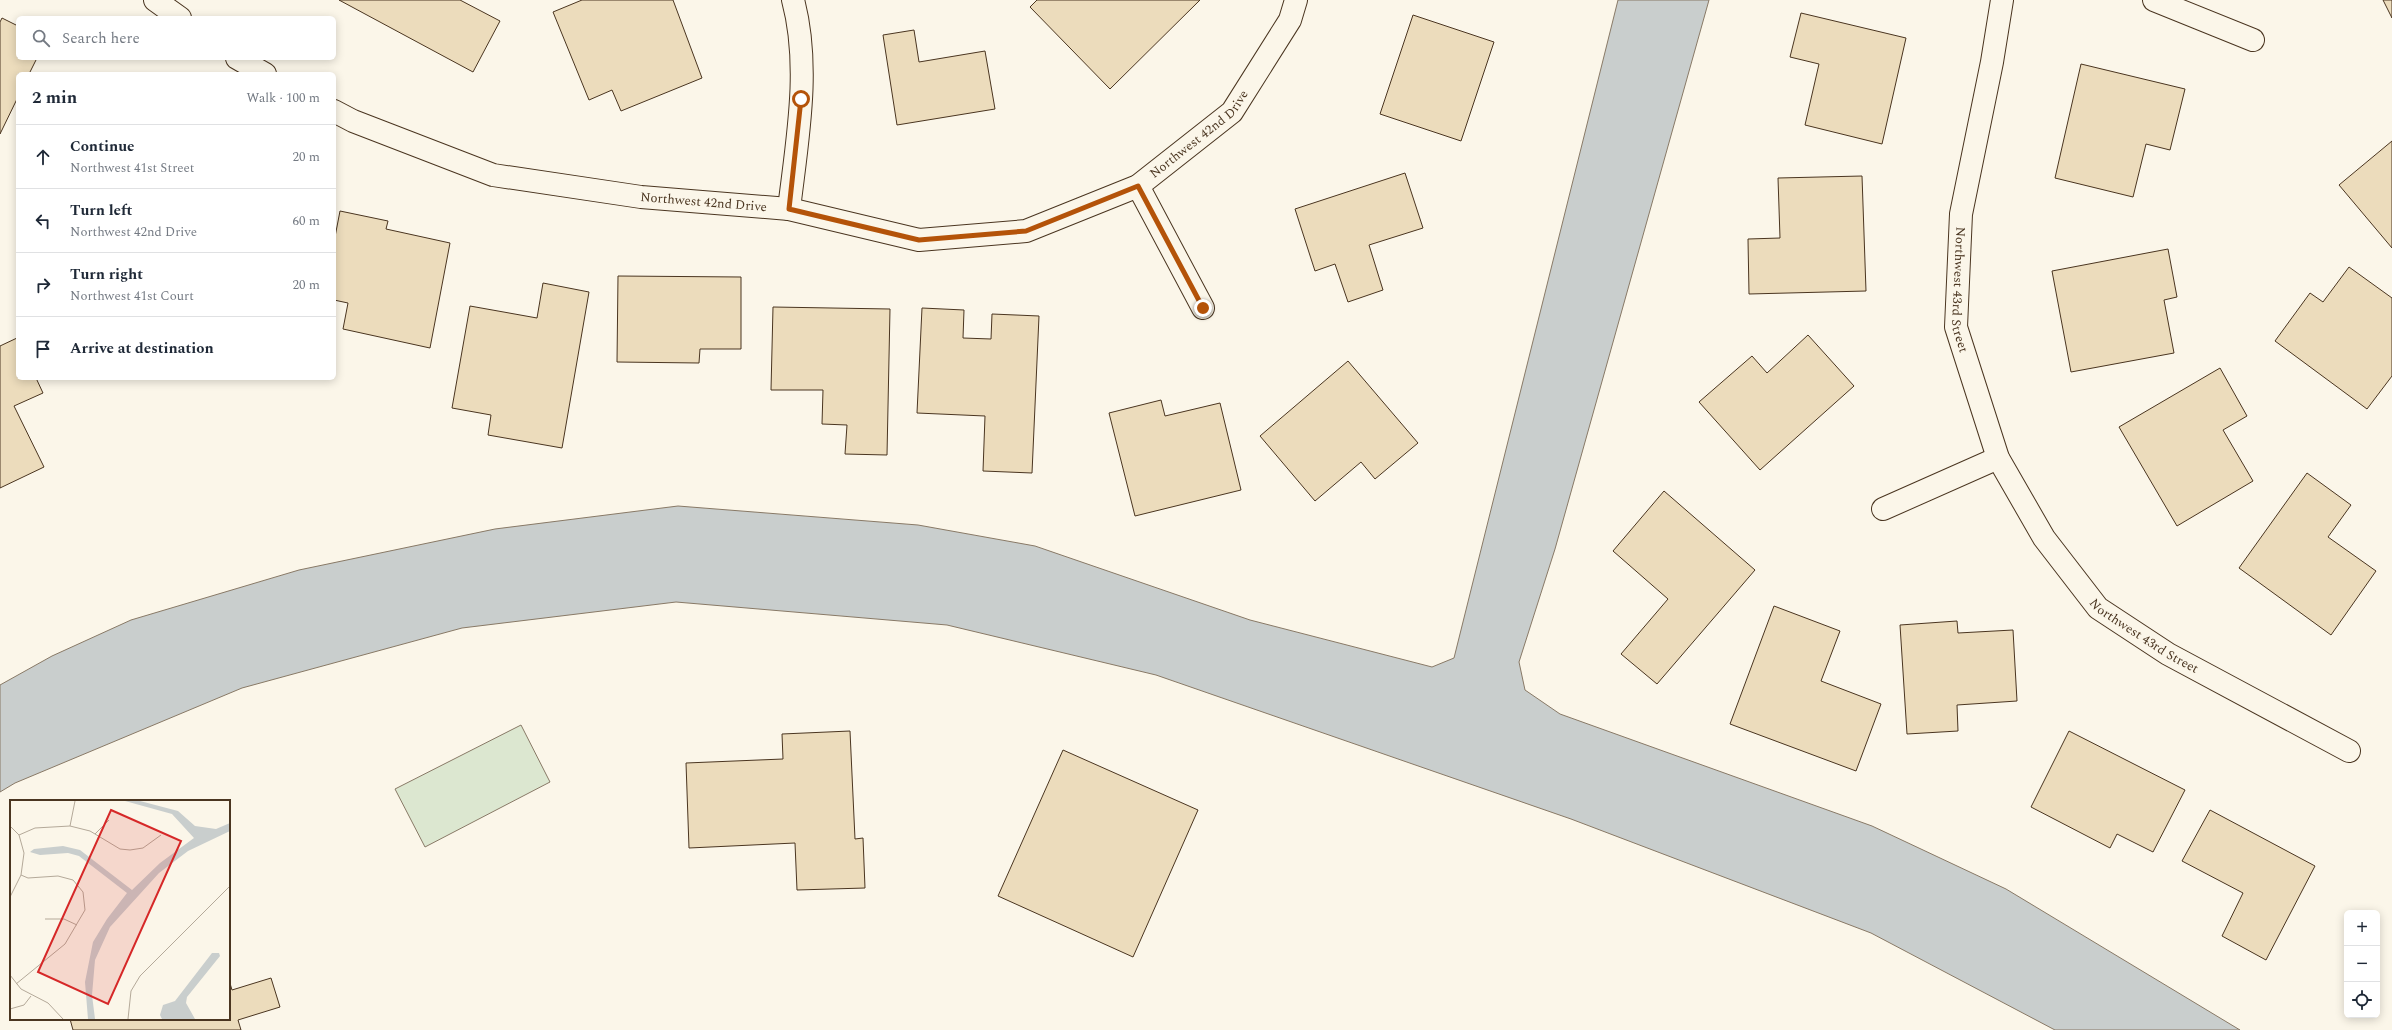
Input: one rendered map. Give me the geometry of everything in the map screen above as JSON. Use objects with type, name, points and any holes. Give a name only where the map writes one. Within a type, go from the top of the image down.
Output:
[{"type":"street","points":[[155,0],[177,16]]},
{"type":"street","points":[[789,209],[801,99],[799,21],[793,0]]},
{"type":"street","name":"Northwest 42nd Drive","points":[[336,112],[353,121],[493,175],[641,197],[789,209],[919,240],[1026,231],[1138,186],[1232,112],[1290,20],[1296,0]]},
{"type":"street","name":"Northwest 43rd Street","points":[[2002,0],[1992,62],[1961,214],[1956,327],[1998,458],[2044,538],[2098,608],[2168,654],[2349,751]]},
{"type":"street","points":[[2154,0],[2253,40]]},
{"type":"street","points":[[240,60],[262,72]]},
{"type":"street","points":[[1138,186],[1203,308]]},
{"type":"street","points":[[1882,510],[1998,458]]},
{"type":"green space","points":[[521,725],[550,782],[425,847],[395,789]]},
{"type":"shaded area","points":[[1618,0],[1709,0],[1555,549],[1519,662],[1525,690],[1560,714],[1872,826],[2006,889],[2240,1030],[2055,1030],[1871,933],[1571,819],[1156,675],[947,625],[676,602],[462,628],[242,688],[15,783],[0,792],[0,685],[52,656],[131,620],[299,570],[495,529],[678,506],[918,525],[1035,546],[1250,620],[1432,667],[1454,658]]},
{"type":"building","points":[[339,0],[460,0],[500,21],[473,72]]},
{"type":"building","points":[[582,0],[673,0],[702,78],[621,111],[612,90],[589,100],[553,12]]},
{"type":"building","points":[[1037,0],[1200,0],[1110,89],[1030,7]]},
{"type":"building","points":[[2383,0],[2392,0],[2392,18]]},
{"type":"building","points":[[1801,13],[1906,38],[1882,144],[1805,125],[1819,64],[1790,57]]},
{"type":"building","points":[[1413,15],[1494,42],[1461,141],[1380,114]]},
{"type":"building","points":[[2,18],[16,25],[16,60],[36,60],[30,72],[16,72],[16,101],[0,134],[0,22]]},
{"type":"building","points":[[914,30],[919,62],[985,51],[995,109],[897,125],[883,35]]},
{"type":"building","points":[[2081,64],[2185,89],[2170,150],[2146,144],[2133,197],[2055,178]]},
{"type":"building","points":[[2392,141],[2392,248],[2339,185]]},
{"type":"building","points":[[1405,173],[1423,228],[1369,245],[1383,290],[1348,302],[1335,264],[1315,271],[1295,209]]},
{"type":"building","points":[[1862,176],[1866,291],[1749,294],[1748,239],[1780,238],[1778,178]]},
{"type":"building","points":[[340,211],[388,221],[386,229],[450,243],[430,348],[343,329],[348,303],[336,300],[336,232]]},
{"type":"building","points":[[2168,249],[2177,297],[2164,300],[2174,353],[2071,372],[2052,271]]},
{"type":"building","points":[[2349,267],[2392,298],[2392,376],[2367,409],[2275,341],[2310,293],[2323,302]]},
{"type":"building","points":[[618,276],[741,277],[741,349],[700,349],[699,363],[617,362]]},
{"type":"building","points":[[543,283],[589,292],[562,448],[488,435],[491,415],[452,408],[470,306],[537,318]]},
{"type":"building","points":[[773,307],[890,309],[887,455],[845,454],[847,425],[822,424],[823,390],[771,390]]},
{"type":"building","points":[[922,308],[964,310],[963,338],[991,339],[992,314],[1039,316],[1032,473],[983,471],[985,416],[917,413]]},
{"type":"building","points":[[1808,335],[1854,386],[1760,470],[1699,402],[1752,356],[1767,373]]},
{"type":"building","points":[[16,338],[16,380],[37,380],[43,393],[14,406],[44,467],[0,488],[0,346]]},
{"type":"building","points":[[1348,361],[1418,443],[1375,479],[1361,462],[1315,501],[1260,436]]},
{"type":"building","points":[[2220,368],[2247,416],[2223,430],[2253,481],[2177,526],[2119,427]]},
{"type":"building","points":[[1161,400],[1165,416],[1220,403],[1241,490],[1135,516],[1109,413]]},
{"type":"building","points":[[2307,473],[2351,505],[2328,537],[2376,571],[2331,635],[2239,568]]},
{"type":"building","points":[[1664,491],[1755,570],[1657,684],[1621,654],[1668,599],[1613,551]]},
{"type":"building","points":[[1774,606],[1840,631],[1821,681],[1881,704],[1856,771],[1730,724]]},
{"type":"building","points":[[1957,621],[1958,633],[2013,630],[2017,701],[1957,705],[1958,731],[1907,734],[1900,625]]},
{"type":"building","points":[[850,731],[855,839],[863,838],[865,888],[797,890],[795,843],[689,848],[686,763],[783,759],[782,734]]},
{"type":"building","points":[[2069,731],[2185,790],[2153,852],[2117,834],[2110,848],[2031,807]]},
{"type":"building","points":[[1063,750],[1198,810],[1133,957],[998,896]]},
{"type":"building","points":[[2210,810],[2315,866],[2266,960],[2222,936],[2243,893],[2182,861]]},
{"type":"building","points":[[271,978],[280,1007],[238,1020],[241,1030],[73,1030],[70,1020],[230,1020],[230,983],[232,990]]},
{"type":"route","points":[[801,99],[789,209],[919,240],[1026,231],[1138,186],[1203,308]]}]
